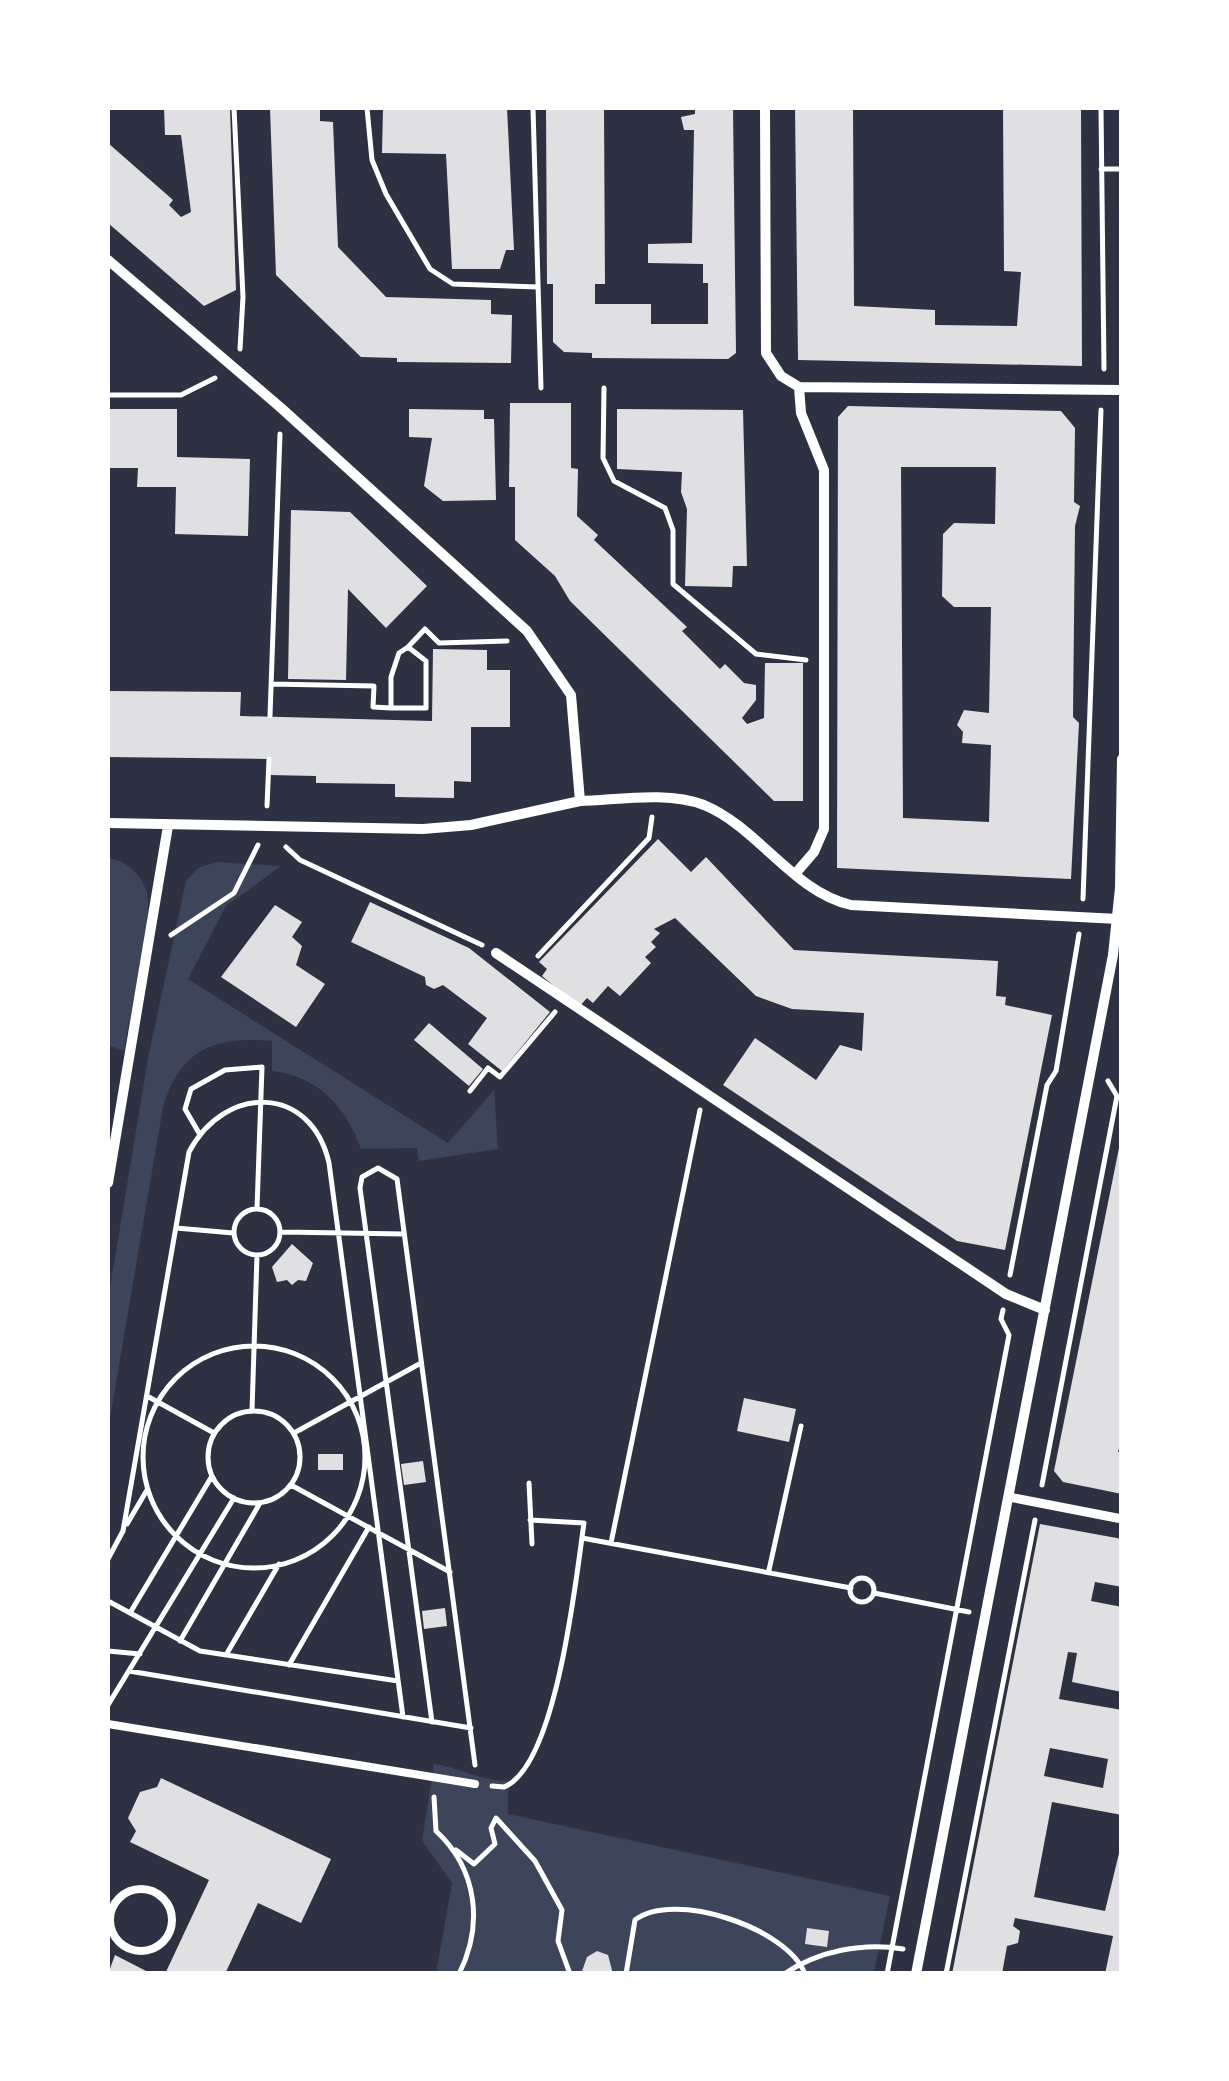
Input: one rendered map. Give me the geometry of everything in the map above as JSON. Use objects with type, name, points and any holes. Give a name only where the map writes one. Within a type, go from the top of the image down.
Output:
[{"type":"street","points":[[765,108],[766,353],[781,376],[799,387],[1122,390]]},
{"type":"street","points":[[108,260],[478,582],[546,652],[571,695],[580,801]]},
{"type":"street","points":[[795,874],[814,852],[824,830],[824,470],[801,413],[799,387]]},
{"type":"street","points":[[916,1974],[1118,919],[1122,759]]},
{"type":"street","points":[[108,824],[423,829],[471,825],[580,801],[686,800],[721,813],[819,893],[852,905],[1118,919]]},
{"type":"street","points":[[108,1183],[168,826]]},
{"type":"street","points":[[496,953],[1006,1294],[1044,1310]]},
{"type":"street","points":[[1009,1497],[1122,1519]]},
{"type":"lane","points":[[108,1724],[476,1784]]},
{"type":"lane","points":[[149,1890],[168,1906],[170,1930],[160,1944],[137,1950],[116,1938],[109,1913],[125,1893],[149,1890]]},
{"type":"path","points":[[108,395],[181,395],[235,371],[244,296],[234,108]]},
{"type":"path","points":[[367,108],[372,160],[386,194],[430,269],[453,284],[538,287]]},
{"type":"path","points":[[532,108],[541,388]]},
{"type":"path","points":[[887,1974],[1009,1335],[1001,1320],[1046,1085],[1059,1053],[1081,916],[1096,441],[1104,389],[1100,108]]},
{"type":"path","points":[[1102,169],[1122,169]]},
{"type":"path","points":[[604,388],[603,458],[614,481],[665,508],[673,530],[673,584],[756,654],[824,662]]},
{"type":"path","points":[[270,716],[280,407]]},
{"type":"path","points":[[391,708],[391,678],[398,653],[424,629],[439,643],[503,643]]},
{"type":"path","points":[[271,684],[374,686],[373,707],[426,708],[426,661],[408,646]]},
{"type":"path","points":[[149,949],[234,892],[266,828],[268,759]]},
{"type":"path","points":[[524,972],[650,838],[654,799]]},
{"type":"path","points":[[266,828],[300,860],[496,953]]},
{"type":"path","points":[[470,1091],[488,1068],[500,1077],[564,1002]]},
{"type":"path","points":[[199,1133],[185,1110],[185,1100],[207,1078],[225,1070],[262,1067],[257,1208]]},
{"type":"path","points":[[946,1974],[1117,1096],[1104,1075]]},
{"type":"path","points":[[611,1543],[704,1092]]},
{"type":"path","points":[[123,1531],[189,1152],[199,1133],[235,1105],[261,1100],[301,1116],[325,1144],[403,1717]]},
{"type":"path","points":[[432,1722],[360,1188],[362,1178],[378,1168],[396,1180],[476,1763]]},
{"type":"path","points":[[257,1208],[274,1215],[281,1232],[274,1248],[257,1255],[241,1248],[234,1233],[240,1216],[257,1208]]},
{"type":"path","points":[[176,1228],[234,1233]]},
{"type":"path","points":[[281,1232],[404,1234]]},
{"type":"path","points":[[252,1411],[257,1255]]},
{"type":"path","points":[[255,1347],[296,1354],[330,1375],[351,1401],[366,1441],[364,1481],[348,1516],[322,1546],[279,1564],[258,1568],[226,1564],[200,1553],[176,1534],[159,1516],[146,1490],[141,1454],[147,1420],[158,1402],[194,1364],[224,1350],[255,1347]]},
{"type":"path","points":[[294,1433],[421,1362]]},
{"type":"path","points":[[147,1396],[215,1433]]},
{"type":"path","points":[[130,1614],[212,1476],[209,1447],[215,1433],[231,1417],[252,1411],[268,1413],[294,1433],[300,1459],[291,1485],[278,1497],[260,1502],[234,1498],[212,1476]]},
{"type":"path","points":[[769,1570],[800,1426]]},
{"type":"path","points":[[528,1482],[532,1544]]},
{"type":"path","points":[[291,1485],[450,1572]]},
{"type":"path","points":[[108,1559],[146,1490]]},
{"type":"path","points":[[108,1706],[234,1498]]},
{"type":"path","points":[[180,1641],[260,1502]]},
{"type":"path","points":[[512,1784],[550,1719],[584,1523],[530,1520]]},
{"type":"path","points":[[289,1665],[368,1528]]},
{"type":"path","points":[[582,1538],[851,1588],[859,1602],[870,1600],[874,1592],[870,1582],[862,1578],[851,1588]]},
{"type":"path","points":[[226,1655],[279,1564]]},
{"type":"path","points":[[874,1592],[986,1615]]},
{"type":"path","points":[[108,1601],[200,1651],[398,1681]]},
{"type":"path","points":[[108,1651],[140,1654]]},
{"type":"path","points":[[130,1672],[471,1728]]},
{"type":"path","points":[[437,1778],[436,1832],[456,1850],[474,1864],[494,1844],[491,1828],[496,1818],[535,1861],[562,1910],[558,1941],[570,1974]]},
{"type":"path","points":[[456,1850],[468,1872],[475,1923],[459,1974]]},
{"type":"path","points":[[626,1974],[635,1920],[649,1910],[675,1906],[778,1942],[801,1962],[805,1974]]},
{"type":"path","points":[[784,1974],[801,1962],[834,1952],[892,1947],[920,1952]]},
{"type":"shaded area","points":[[108,858],[135,872],[148,900],[124,1051],[108,1045]]},
{"type":"shaded area","points":[[217,862],[281,866],[226,906],[188,979],[448,1143],[494,1090],[498,1149],[419,1161],[417,1148],[361,1149],[347,1120],[328,1096],[303,1079],[272,1071],[272,1041],[233,1041],[202,1050],[179,1072],[163,1107],[108,1430],[108,1300],[148,1058],[186,881],[198,868]]},
{"type":"shaded area","points":[[434,1764],[508,1781],[508,1814],[890,1896],[874,1973],[436,1973],[452,1883],[422,1841]]},
{"type":"building","points":[[164,108],[230,108],[236,290],[204,306],[108,223],[108,143],[173,200],[169,205],[181,217],[191,212],[181,135],[165,135]]},
{"type":"building","points":[[270,108],[320,108],[320,121],[333,122],[338,247],[386,297],[491,300],[491,314],[512,315],[511,363],[397,362],[397,358],[361,357],[276,275]]},
{"type":"building","points":[[383,108],[507,108],[514,250],[506,250],[500,269],[452,269],[446,154],[382,153]]},
{"type":"building","points":[[546,108],[604,108],[605,284],[595,284],[595,304],[651,304],[651,324],[708,324],[708,283],[703,283],[703,264],[648,263],[648,244],[692,243],[694,130],[684,130],[681,117],[695,114],[695,108],[733,108],[736,353],[728,359],[592,358],[592,353],[564,352],[553,342],[553,284],[547,284]]},
{"type":"building","points":[[795,108],[853,108],[854,306],[935,310],[935,325],[1017,326],[1021,272],[1004,271],[1003,108],[1081,108],[1082,366],[798,360]]},
{"type":"building","points":[[510,403],[571,403],[571,468],[578,469],[577,516],[598,535],[594,540],[687,627],[682,631],[720,669],[725,664],[744,683],[756,685],[756,700],[742,718],[747,724],[764,718],[765,663],[803,663],[803,801],[774,801],[570,601],[555,576],[515,540],[515,487],[509,487]]},
{"type":"building","points":[[848,406],[1061,411],[1075,428],[1074,502],[1080,506],[1075,526],[1073,717],[1079,723],[1071,879],[837,868],[838,417]],"holes":[[[901,467],[996,467],[995,524],[954,523],[943,534],[942,596],[954,607],[991,607],[989,713],[964,710],[957,725],[963,732],[962,743],[991,745],[989,822],[903,818]]]},
{"type":"building","points":[[108,409],[177,409],[177,457],[250,459],[248,536],[175,534],[176,487],[137,487],[138,468],[108,468]]},
{"type":"building","points":[[409,409],[484,410],[484,419],[494,419],[496,500],[443,501],[424,486],[432,438],[409,437]]},
{"type":"building","points":[[617,409],[743,410],[747,566],[733,566],[732,587],[685,586],[687,509],[681,492],[682,472],[617,469]]},
{"type":"building","points":[[291,510],[350,512],[427,586],[386,628],[348,589],[346,680],[288,679]]},
{"type":"building","points":[[433,649],[487,650],[487,670],[510,670],[510,727],[471,727],[471,782],[454,781],[454,798],[395,797],[395,784],[316,783],[316,776],[269,775],[269,759],[108,757],[108,691],[241,692],[240,716],[432,721]]},
{"type":"building","points":[[658,839],[691,872],[706,857],[794,950],[998,961],[996,996],[1006,997],[1005,1005],[1052,1015],[1005,1250],[957,1241],[723,1085],[755,1038],[816,1080],[840,1045],[862,1051],[864,1013],[792,1009],[756,996],[675,918],[654,929],[660,933],[651,942],[656,947],[645,957],[651,963],[620,996],[608,986],[593,1003],[587,998],[579,1007],[542,976],[547,969],[539,962]]},
{"type":"building","points":[[370,902],[469,948],[550,1012],[502,1071],[468,1044],[487,1018],[443,985],[434,989],[426,985],[425,977],[351,942]]},
{"type":"building","points":[[275,905],[302,922],[292,937],[302,946],[296,965],[325,984],[296,1027],[221,977]]},
{"type":"building","points":[[429,1023],[483,1069],[469,1086],[414,1040]]},
{"type":"building","points":[[1120,1143],[1122,1437],[1118,1452],[1122,1453],[1122,1494],[1063,1482],[1054,1471]]},
{"type":"building","points":[[292,1244],[313,1263],[306,1281],[298,1280],[292,1285],[287,1280],[277,1282],[272,1267]]},
{"type":"building","points":[[744,1398],[796,1409],[789,1442],[737,1431]]},
{"type":"building","points":[[318,1454],[343,1454],[343,1470],[318,1470]]},
{"type":"building","points":[[423,1461],[426,1482],[404,1485],[401,1464]]},
{"type":"building","points":[[1040,1524],[1122,1539],[1122,1587],[1095,1582],[1091,1601],[1122,1607],[1122,1692],[1072,1682],[1077,1653],[1068,1652],[1059,1699],[1122,1710],[1122,1815],[1052,1802],[1034,1897],[1105,1911],[1122,1841],[1122,1974],[1105,1974],[1113,1936],[1015,1918],[1013,1926],[1020,1931],[1018,1943],[1007,1946],[1002,1974],[952,1974]],"holes":[[[1050,1748],[1108,1759],[1103,1788],[1044,1776]]]},
{"type":"building","points":[[445,1608],[447,1626],[424,1629],[422,1611]]},
{"type":"building","points":[[161,1778],[331,1859],[301,1923],[258,1903],[225,1974],[165,1974],[209,1880],[130,1842],[136,1831],[128,1818],[140,1792],[157,1787]]},
{"type":"building","points":[[807,1928],[829,1931],[827,1947],[805,1944]]},
{"type":"building","points":[[597,1951],[608,1955],[613,1974],[581,1974],[587,1957]]},
{"type":"building","points":[[115,1955],[152,1974],[108,1974]]}]
